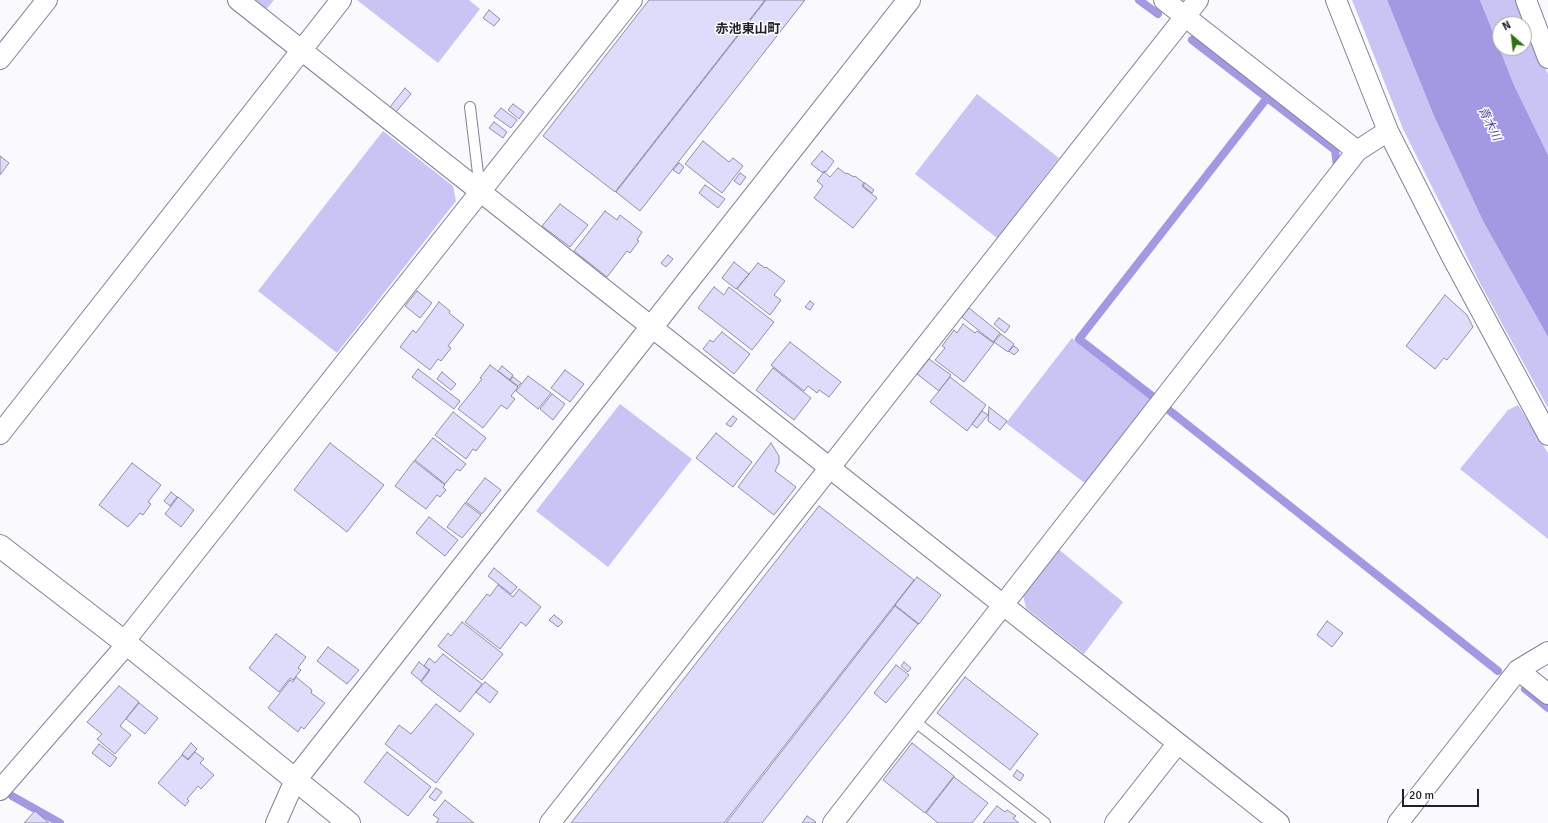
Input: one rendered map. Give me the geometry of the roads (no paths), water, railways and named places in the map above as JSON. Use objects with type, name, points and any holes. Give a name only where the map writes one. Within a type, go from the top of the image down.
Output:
[{"type":"street","points":[[0,59],[47,0]]},
{"type":"street","points":[[238,0],[1279,823]]},
{"type":"street","points":[[0,434],[341,0]]},
{"type":"street","points":[[0,790],[126,643],[632,0]]},
{"type":"street","points":[[276,823],[295,780],[909,0]]},
{"type":"street","points":[[1164,0],[1357,151]]},
{"type":"street","points":[[550,823],[1198,0]]},
{"type":"street","points":[[1336,0],[1388,131],[1452,257],[1548,434]]},
{"type":"street","points":[[1526,0],[1548,58]]},
{"type":"street","points":[[833,823],[1357,151],[1388,131]]},
{"type":"street","points":[[0,546],[126,643],[349,823]]},
{"type":"street","points":[[1398,823],[1518,670],[1548,652]]},
{"type":"street","points":[[1518,670],[1548,694]]},
{"type":"street","points":[[1115,823],[1178,743]]},
{"type":"lane","points":[[470,107],[480,192]]},
{"type":"lane","points":[[913,720],[1045,823]]},
{"type":"water","name":"青木川","points":[[1387,0],[1480,0],[1492,30],[1492,56],[1502,56],[1514,85],[1548,155],[1548,337],[1483,221],[1434,116]]},
{"type":"waterway","points":[[1139,0],[1158,14]]},
{"type":"waterway","points":[[1192,40],[1335,150],[1337,166]]},
{"type":"waterway","points":[[1152,396],[1079,339],[1267,98]]},
{"type":"waterway","points":[[1170,411],[1498,671]]},
{"type":"waterway","points":[[1525,689],[1548,708]]},
{"type":"waterway","points":[[12,796],[60,823]]},
{"type":"district","name":"赤池東山町","points":[[748,30]]}]
